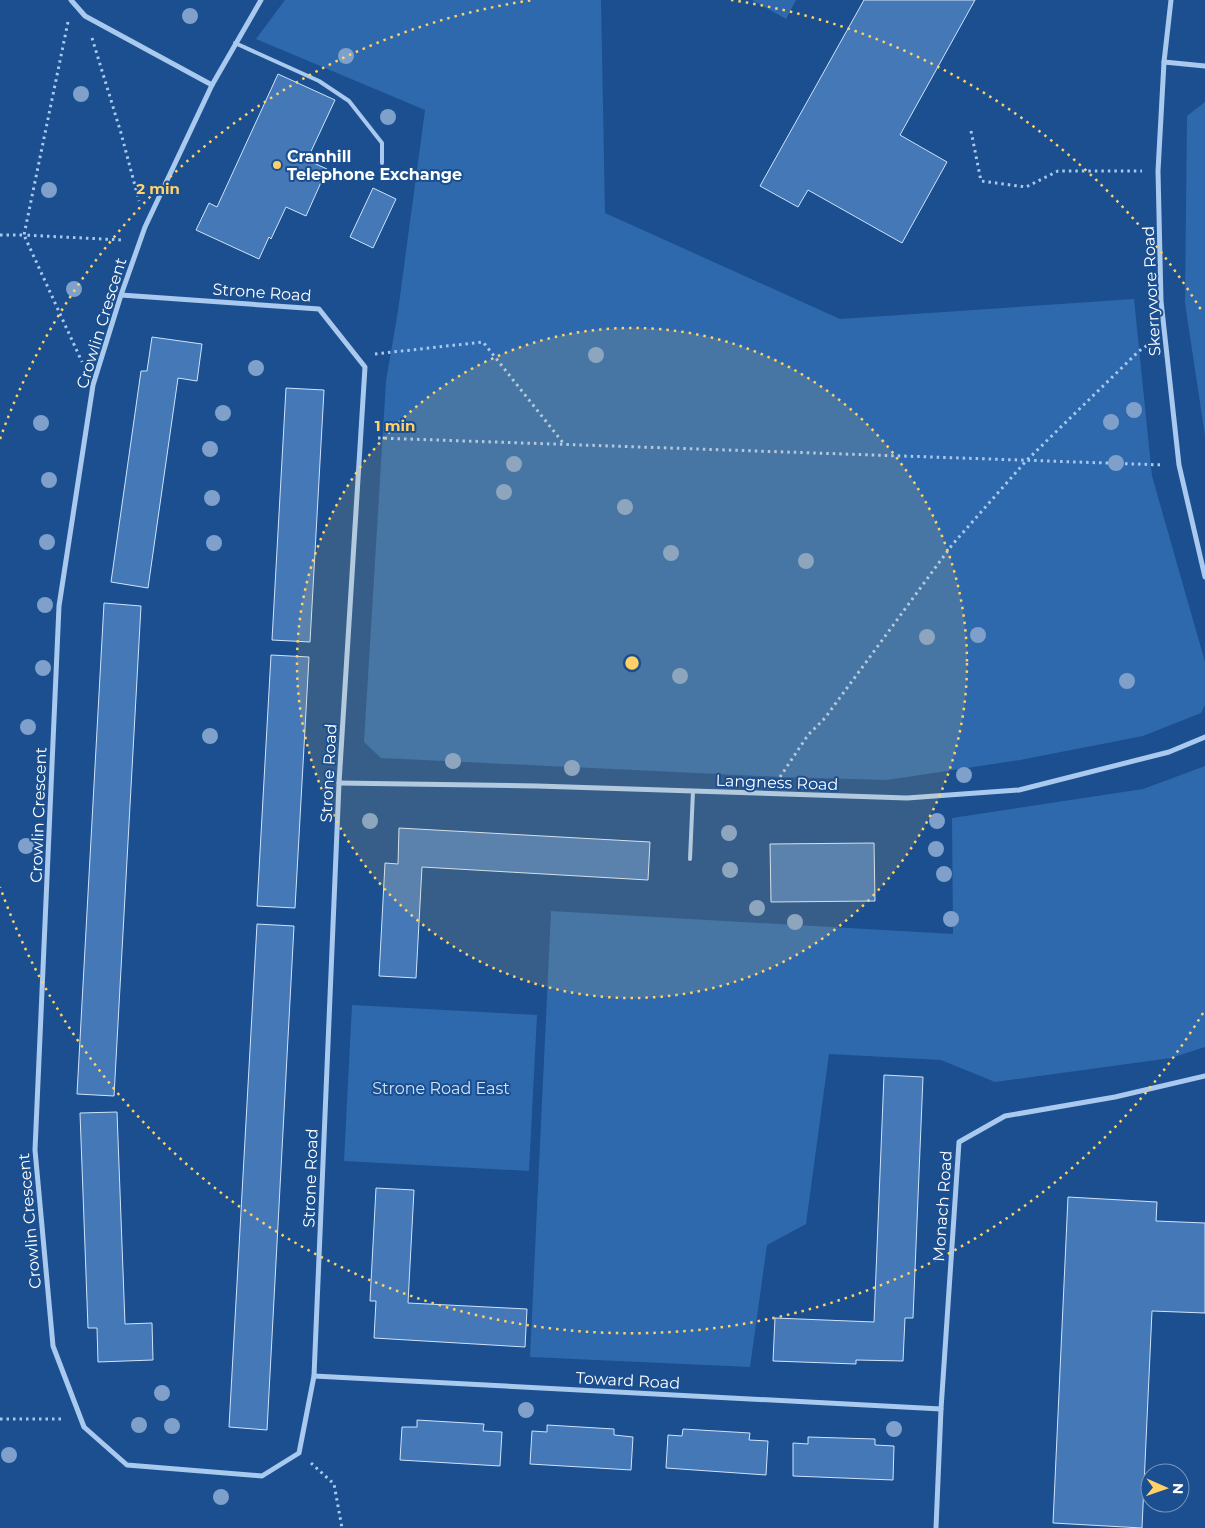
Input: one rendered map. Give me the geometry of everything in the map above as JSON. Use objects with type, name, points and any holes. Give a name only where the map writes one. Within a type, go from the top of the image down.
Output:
[{"type":"street","name":"Crowlin Crescent","points":[[261,0],[212,85],[145,227],[121,295],[93,385],[59,606],[35,1150],[52,1346],[84,1426],[127,1465],[262,1476],[299,1453]]},
{"type":"street","name":"Skerryvore Road","points":[[1171,0],[1164,62],[1158,171],[1161,301],[1179,465],[1205,577]]},
{"type":"street","points":[[72,1],[85,16],[212,85]]},
{"type":"street","points":[[1164,62],[1205,66]]},
{"type":"street","name":"Strone Road","points":[[121,295],[319,309],[365,367],[339,782],[314,1376],[299,1453]]},
{"type":"street","name":"Langness Road","points":[[339,782],[538,786],[907,798],[1019,790],[1169,752],[1205,737]]},
{"type":"street","name":"Monach Road","points":[[936,1528],[959,1142],[1005,1116],[1115,1097],[1205,1076]]},
{"type":"street","name":"Toward Road","points":[[314,1376],[942,1409]]},
{"type":"lane","points":[[235,43],[319,81],[350,101],[382,143],[382,164]]},
{"type":"lane","points":[[690,859],[693,792]]},
{"type":"path","points":[[72,1],[24,236],[93,385]]},
{"type":"path","points":[[85,16],[122,133],[145,227]]},
{"type":"path","points":[[971,131],[981,181],[1026,187],[1058,171],[1158,171]]},
{"type":"path","points":[[0,234],[140,241]]},
{"type":"path","points":[[768,794],[808,735],[825,718],[952,545],[1026,460],[1139,351],[1164,334]]},
{"type":"path","points":[[356,356],[483,342],[565,444]]},
{"type":"path","points":[[361,437],[1179,465]]},
{"type":"path","points":[[0,1419],[81,1419]]},
{"type":"path","points":[[299,1453],[334,1484],[342,1528]]},
{"type":"green space","points":[[285,0],[601,0],[605,213],[840,319],[1134,299],[1152,476],[1205,662],[1205,705],[1201,713],[1143,736],[1020,760],[887,780],[781,777],[381,758],[364,742],[386,381],[398,311],[425,110],[256,39]]},
{"type":"green space","points":[[752,0],[796,0],[786,19]]},
{"type":"green space","points":[[1205,102],[1205,436],[1185,303],[1187,116]]},
{"type":"green space","points":[[1205,766],[1205,1047],[1171,1058],[995,1082],[941,1060],[829,1054],[806,1224],[767,1245],[750,1367],[530,1357],[551,911],[953,934],[952,818],[1143,789]]},
{"type":"green space","name":"Strone Road East","points":[[352,1005],[537,1015],[529,1171],[344,1161]]},
{"type":"building","points":[[864,0],[975,0],[900,135],[947,162],[902,243],[808,190],[798,207],[760,186]]},
{"type":"building","name":"Cranhill Telephone Exchange","points":[[278,74],[335,100],[307,160],[327,169],[306,216],[286,207],[259,259],[196,230],[209,203],[217,207]]},
{"type":"building","points":[[373,188],[396,199],[373,248],[350,237]]},
{"type":"building","points":[[152,337],[202,344],[197,381],[178,378],[148,588],[111,582],[141,371],[147,371]]},
{"type":"building","points":[[286,388],[324,390],[310,642],[272,640]]},
{"type":"building","points":[[104,603],[141,606],[114,1096],[77,1094]]},
{"type":"building","points":[[271,655],[309,657],[295,908],[257,906]]},
{"type":"building","points":[[399,828],[650,842],[648,880],[422,867],[416,978],[379,976],[385,863],[398,864]]},
{"type":"building","points":[[874,843],[875,901],[771,902],[770,844]]},
{"type":"building","points":[[257,924],[294,926],[267,1430],[229,1427]]},
{"type":"building","points":[[884,1075],[923,1077],[913,1318],[905,1318],[903,1361],[856,1360],[856,1364],[773,1361],[775,1318],[874,1322]]},
{"type":"building","points":[[117,1112],[125,1324],[152,1323],[153,1360],[98,1362],[97,1328],[88,1328],[80,1113]]},
{"type":"building","points":[[376,1188],[414,1190],[408,1303],[527,1309],[525,1347],[374,1338],[376,1301],[370,1301]]},
{"type":"building","points":[[1068,1197],[1157,1202],[1156,1221],[1205,1223],[1205,1313],[1152,1311],[1145,1463],[1140,1463],[1140,1513],[1143,1513],[1142,1528],[1053,1523]]},
{"type":"building","points":[[417,1420],[484,1424],[483,1431],[502,1432],[500,1466],[400,1460],[402,1427],[417,1427]]},
{"type":"building","points":[[547,1425],[614,1429],[614,1435],[633,1437],[631,1470],[530,1464],[532,1431],[547,1432]]},
{"type":"building","points":[[683,1429],[750,1433],[749,1440],[768,1441],[766,1475],[666,1468],[668,1435],[682,1436]]},
{"type":"building","points":[[808,1437],[875,1439],[875,1445],[894,1446],[893,1480],[793,1476],[793,1443],[808,1444]]},
{"type":"place","name":"Cranhill Telephone Exchange","points":[[277,165]]}]
